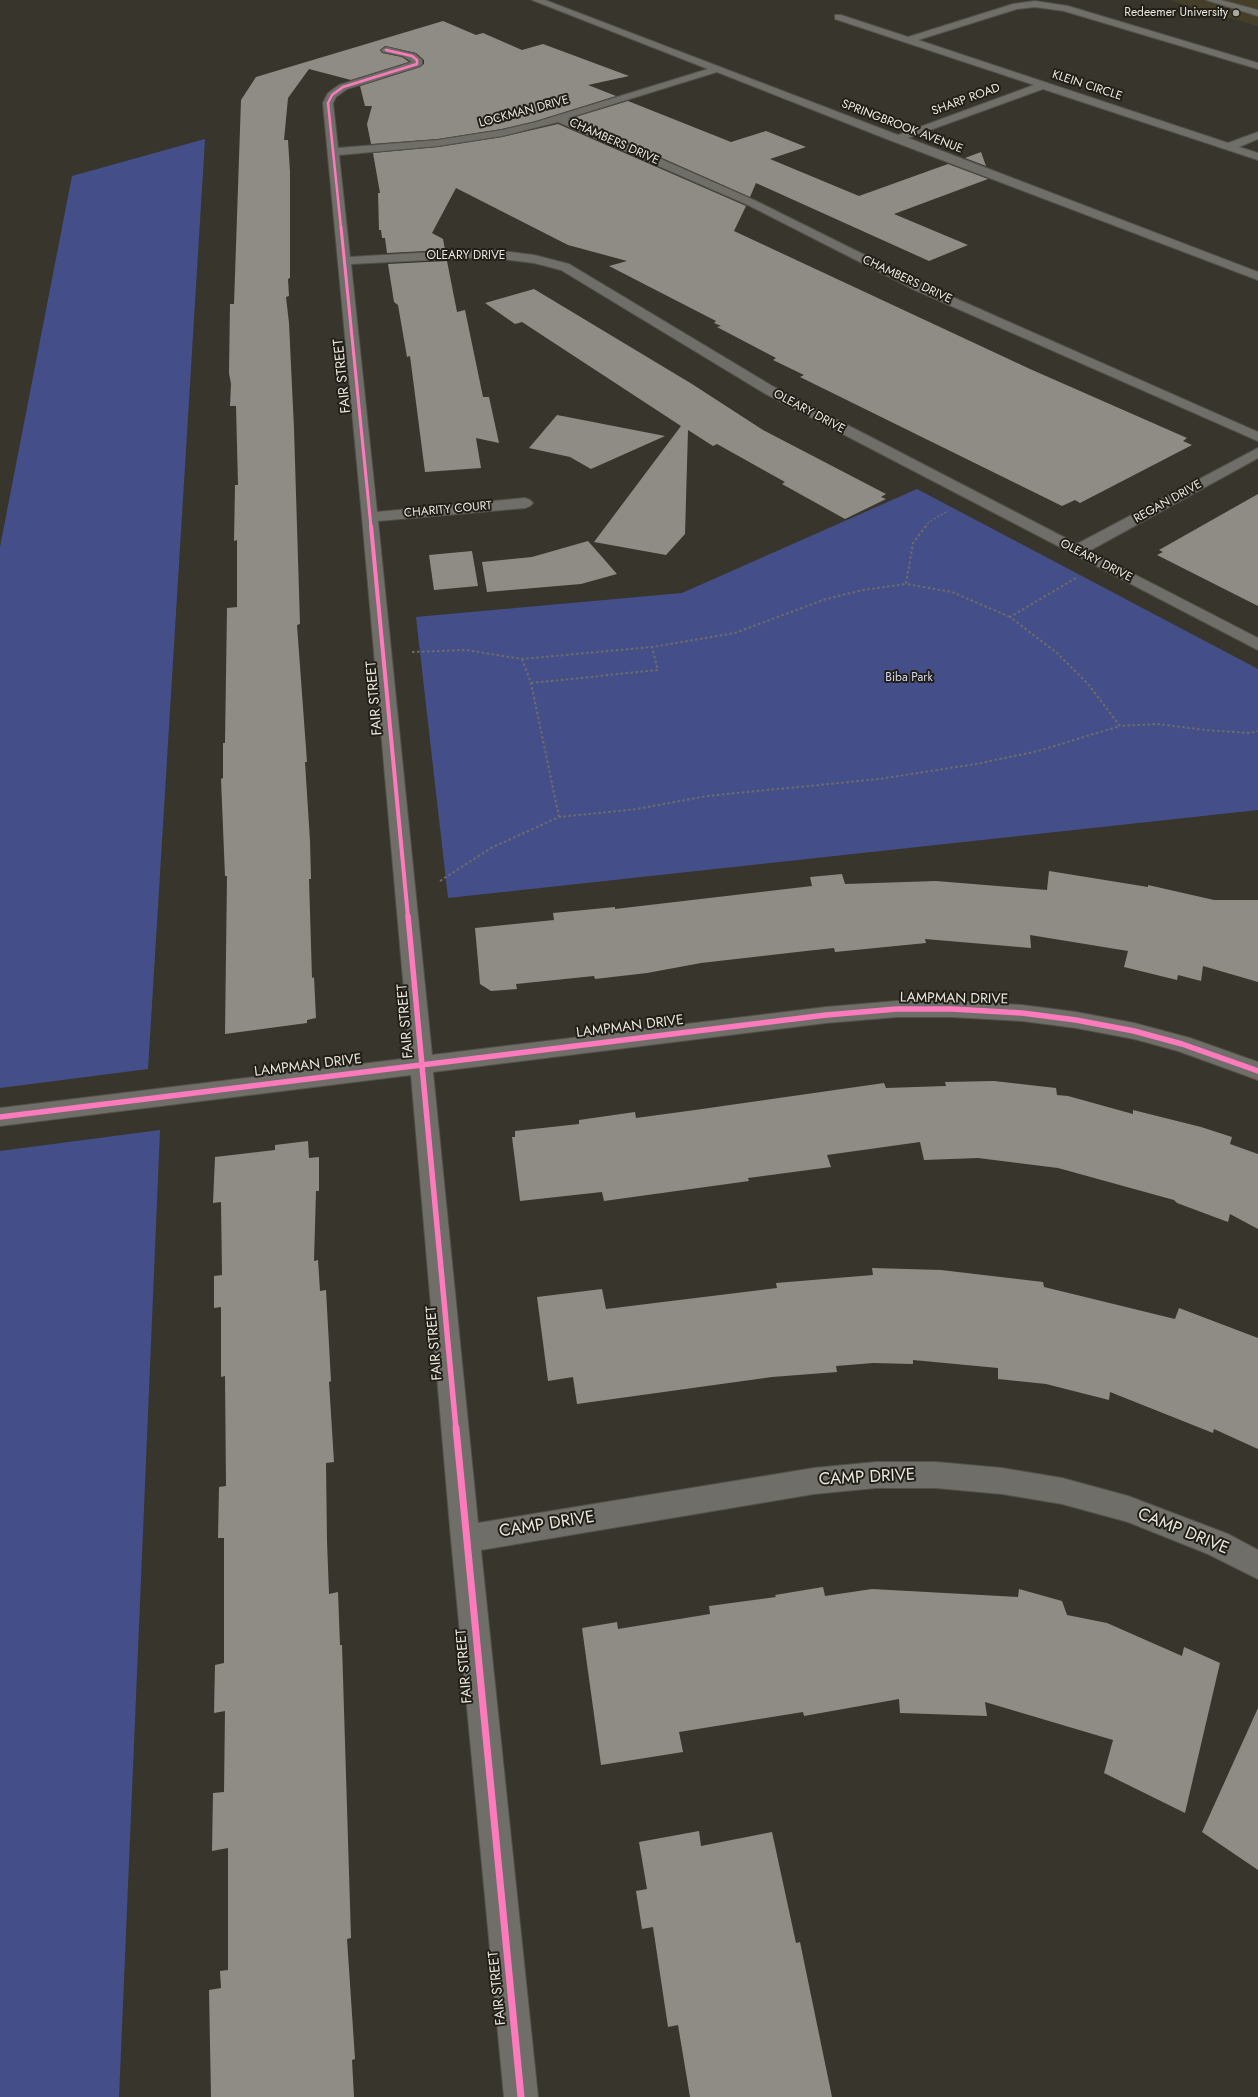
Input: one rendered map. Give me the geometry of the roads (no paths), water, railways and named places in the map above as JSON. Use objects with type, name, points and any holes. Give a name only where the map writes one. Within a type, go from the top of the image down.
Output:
[{"type":"street","name":"SPRINGBROOK AVENUE","points":[[537,0],[896,139],[1258,276]]},
{"type":"street","points":[[1211,0],[1258,13]]},
{"type":"street","points":[[908,40],[1016,6],[1035,4],[1065,8],[1258,66]]},
{"type":"street","name":"KLEIN CIRCLE","points":[[838,17],[1258,157]]},
{"type":"street","name":"FAIR STREET","points":[[386,50],[405,52],[417,60],[416,64],[356,82],[332,95],[328,103],[370,517],[465,1539],[521,2097]]},
{"type":"street","name":"LOCKMAN DRIVE","points":[[333,152],[464,140],[502,133],[558,118],[717,69]]},
{"type":"street","name":"SHARP ROAD","points":[[896,139],[1044,85]]},
{"type":"street","name":"CHAMBERS DRIVE","points":[[558,118],[736,196],[919,287],[1258,437]]},
{"type":"street","points":[[1229,147],[1258,135]]},
{"type":"street","name":"OLEARY DRIVE","points":[[344,261],[486,253],[534,259],[565,267],[769,390],[1258,645]]},
{"type":"street","name":"REGAN DRIVE","points":[[1077,551],[1258,452]]},
{"type":"street","name":"CHARITY COURT","points":[[370,517],[525,503]]},
{"type":"street","name":"LAMPMAN DRIVE","points":[[0,1117],[422,1064],[826,1016],[897,1010],[952,1009],[1022,1013],[1083,1021],[1134,1031],[1182,1044],[1258,1071]]},
{"type":"street","name":"CAMP DRIVE","points":[[465,1539],[814,1481],[876,1475],[936,1475],[1025,1485],[1062,1491],[1113,1505],[1218,1544],[1258,1565]]},
{"type":"place","name":"Redeemer University","points":[[1236,13]]},
{"type":"park label","name":"Biba Park","points":[[909,678]]}]
